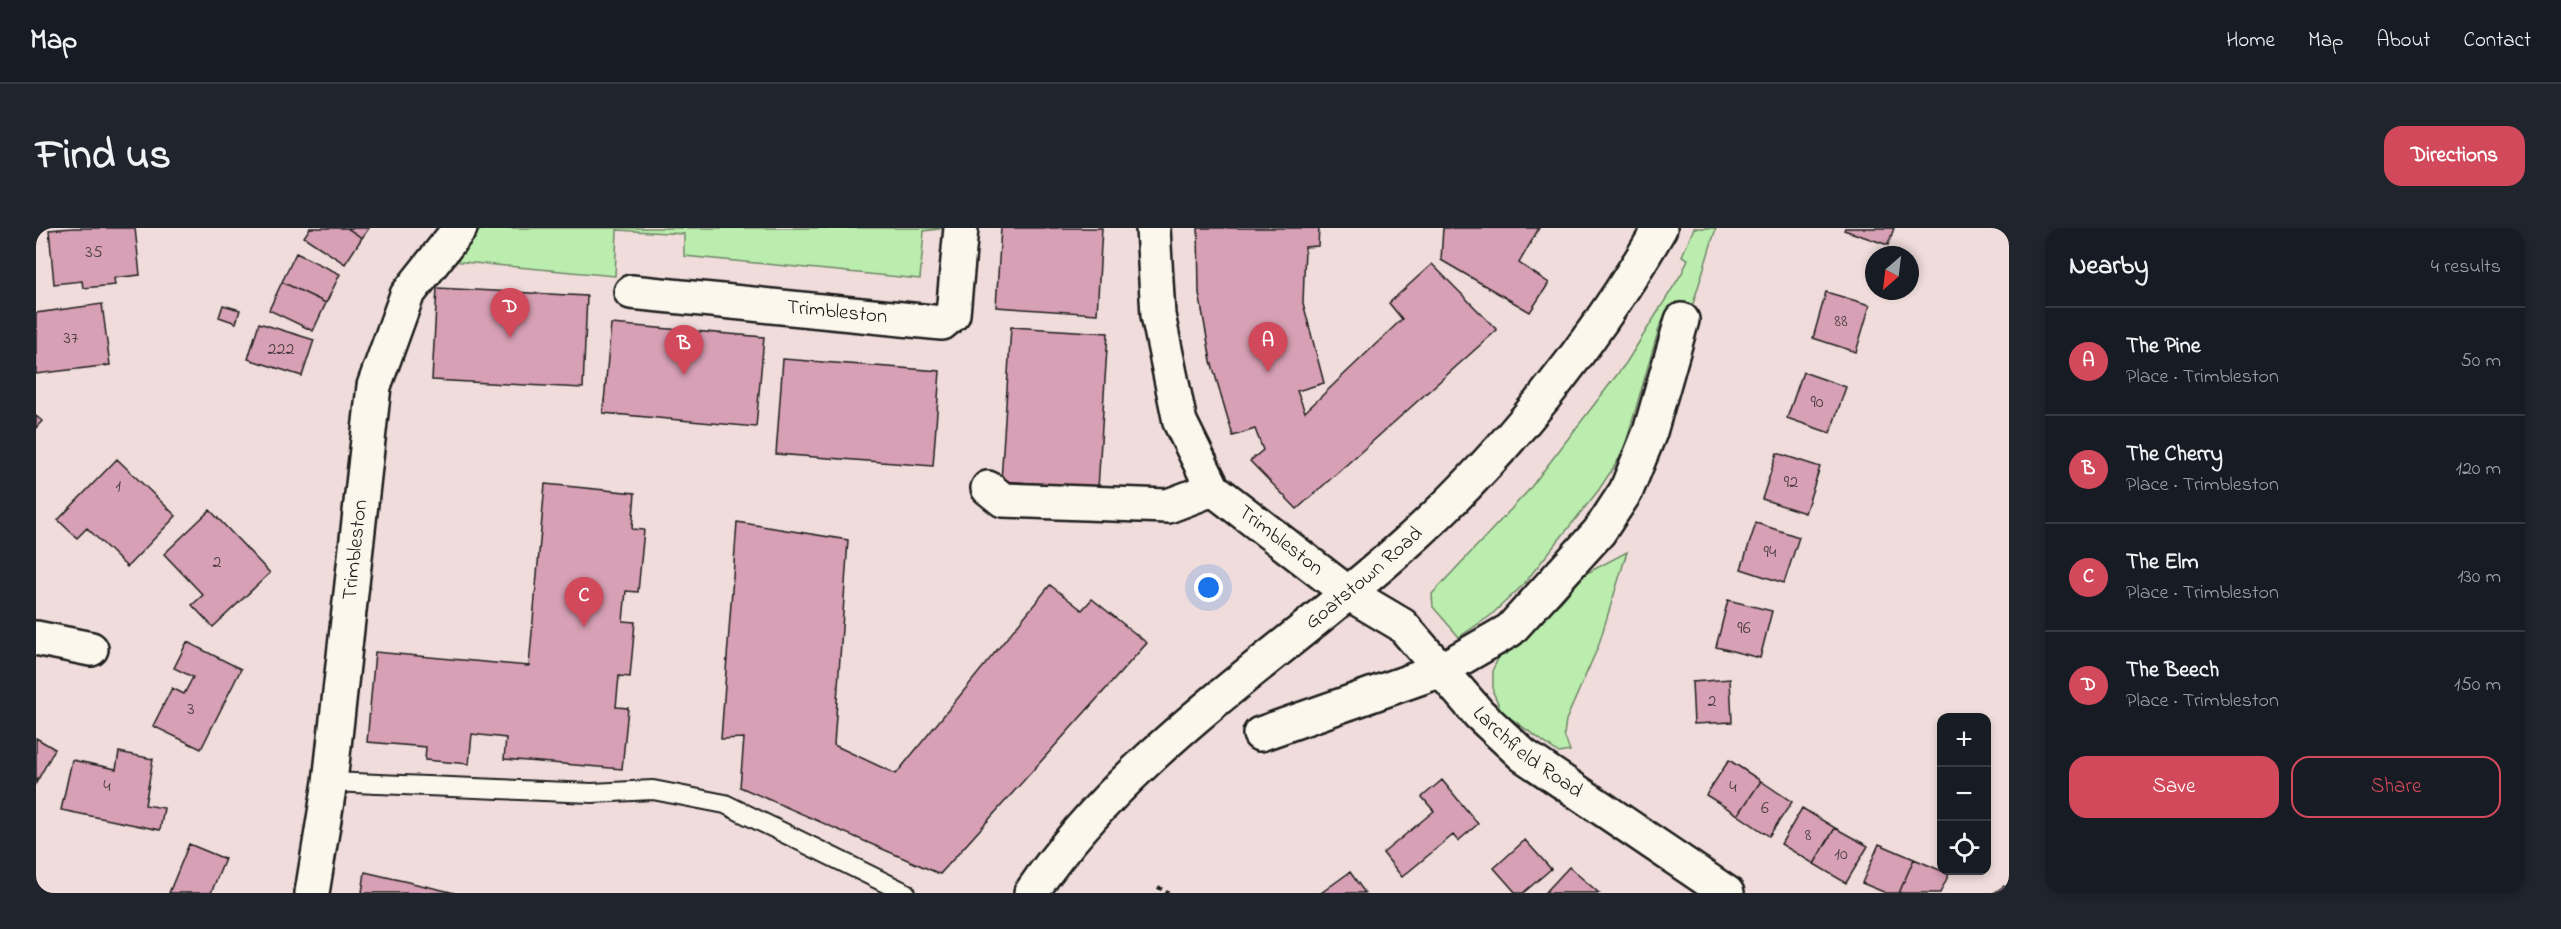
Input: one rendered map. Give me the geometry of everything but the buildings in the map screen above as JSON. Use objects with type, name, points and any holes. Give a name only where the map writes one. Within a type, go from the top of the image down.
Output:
[{"type":"street","name":"Trimbleston","points":[[312,893],[330,782],[374,386],[407,295],[460,228]]},
{"type":"street","name":"Trimbleston","points":[[631,292],[942,323],[953,314],[962,228]]},
{"type":"street","name":"Trimbleston","points":[[1153,228],[1158,315],[1180,422],[1213,489],[1348,593]]},
{"type":"street","name":"Goatstown Road","points":[[1031,893],[1057,855],[1102,806],[1209,704],[1408,542],[1518,427],[1568,367],[1618,300],[1660,228]]},
{"type":"street","points":[[1260,734],[1439,671],[1510,630],[1599,532],[1626,491],[1646,442],[1682,320]]},
{"type":"street","points":[[988,488],[1003,500],[1168,506],[1213,489]]},
{"type":"street","name":"Larchfield Road","points":[[1348,593],[1402,625],[1439,671],[1479,714],[1523,755],[1727,893]]},
{"type":"street","points":[[36,639],[91,649]]},
{"type":"lane","points":[[330,782],[592,793],[663,792],[725,804],[906,893]]},
{"type":"path","points":[[1158,887],[1168,893]]},
{"type":"green space","points":[[482,228],[946,228],[924,231],[920,279],[684,256],[684,234],[617,230],[615,276],[451,261]]},
{"type":"green space","points":[[1694,228],[1716,228],[1693,304],[1675,310],[1660,325],[1623,453],[1598,491],[1522,586],[1490,616],[1459,637],[1433,607],[1432,594],[1528,491],[1626,363],[1682,273],[1688,259],[1682,256]]},
{"type":"green space","points":[[1627,552],[1598,647],[1566,720],[1564,735],[1570,751],[1559,753],[1502,712],[1493,692],[1493,669],[1500,655],[1561,602],[1585,574]]},
{"type":"place","name":"The Beech","points":[[510,338]]},
{"type":"place","name":"The Pine","points":[[1268,372]]},
{"type":"place","name":"The Cherry","points":[[684,375]]},
{"type":"place","name":"The Elm","points":[[584,627]]}]
